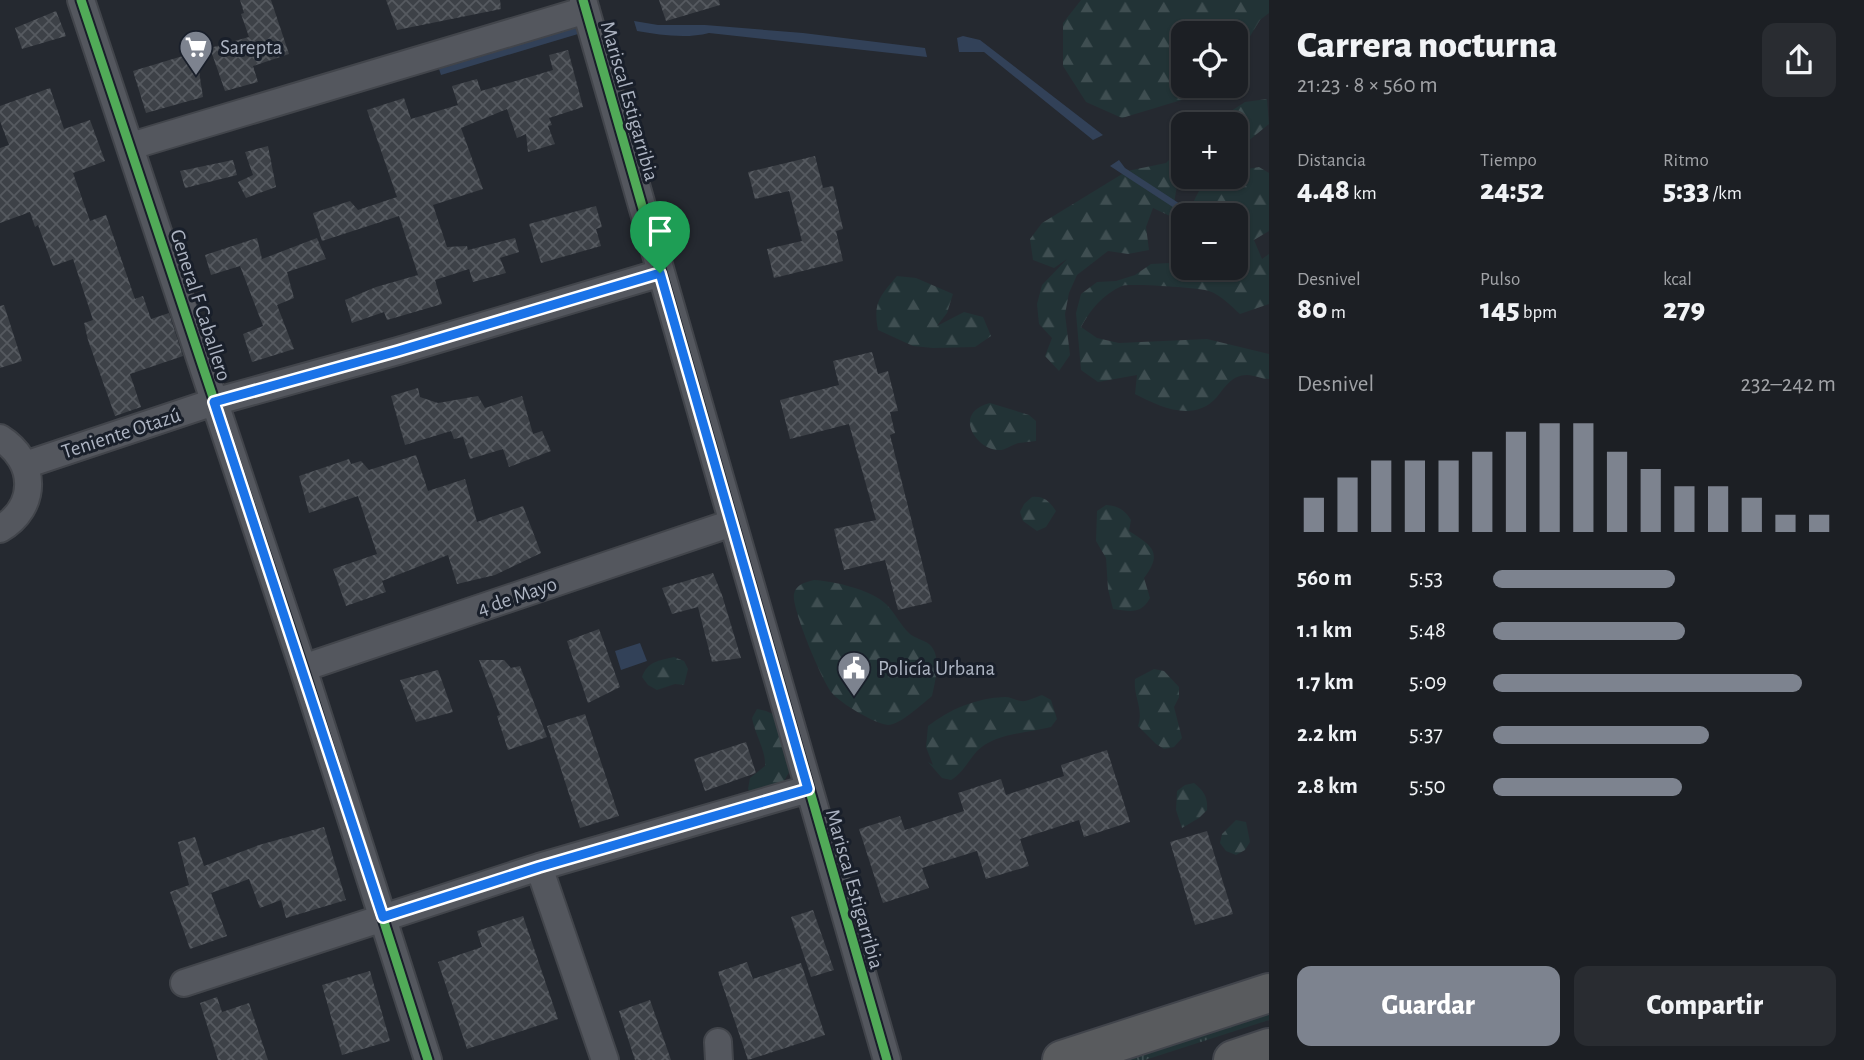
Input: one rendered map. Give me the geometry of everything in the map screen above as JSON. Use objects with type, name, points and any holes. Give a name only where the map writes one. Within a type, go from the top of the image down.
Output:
[{"type":"highway","points":[[1062,1060],[1269,993]]},
{"type":"highway","points":[[1233,1060],[1269,1048]]},
{"type":"street","name":"General F Caballero","points":[[81,0],[303,668],[428,1060]]},
{"type":"street","points":[[131,146],[584,5]]},
{"type":"street","name":"Mariscal Estigarribia","points":[[584,5],[887,1060]]},
{"type":"street","name":"Teniente Otazú","points":[[25,465],[214,402],[398,351],[660,273]]},
{"type":"street","points":[[0,438],[19,453],[28,478],[24,504],[18,516],[0,529]]},
{"type":"street","name":"4 de Mayo","points":[[303,668],[732,523]]},
{"type":"street","points":[[184,983],[539,867],[808,789]]},
{"type":"street","points":[[539,867],[605,1060]]},
{"type":"green space","points":[[1081,0],[1269,0],[1269,13],[1260,20],[1248,40],[1248,21],[1171,21],[1171,98],[1188,98],[1122,118],[1086,102],[1063,66],[1063,23]]},
{"type":"green space","points":[[1267,99],[1269,124],[1248,141],[1248,112],[1230,112],[1245,102]]},
{"type":"green space","points":[[1171,158],[1171,189],[1176,189],[1174,203],[1171,203],[1171,217],[1153,208],[1146,227],[1149,250],[1128,254],[1108,251],[1077,275],[1069,293],[1065,314],[1070,355],[1059,371],[1045,356],[1052,338],[1039,324],[1037,304],[1042,285],[1067,259],[1054,268],[1033,260],[1030,239],[1042,223],[1127,171],[1166,163]]},
{"type":"green space","points":[[1259,167],[1269,173],[1269,231],[1254,240],[1262,259],[1269,254],[1269,304],[1240,314],[1222,298],[1209,291],[1127,285],[1103,298],[1081,327],[1097,338],[1119,343],[1207,339],[1269,354],[1269,379],[1247,375],[1237,377],[1208,405],[1188,411],[1166,408],[1135,394],[1137,375],[1098,382],[1081,370],[1076,313],[1081,294],[1097,282],[1116,281],[1135,275],[1151,264],[1170,263],[1171,280],[1248,280],[1248,203],[1193,203],[1200,189],[1248,189],[1248,169]]},
{"type":"green space","points":[[897,276],[916,278],[953,294],[947,313],[937,326],[964,312],[983,317],[991,336],[975,347],[933,348],[913,346],[878,330],[876,313],[879,301]]},
{"type":"green space","points":[[990,403],[1029,415],[1036,421],[1036,441],[1001,450],[982,444],[976,438],[970,422],[978,408]]},
{"type":"green space","points":[[1032,497],[1046,500],[1056,511],[1046,527],[1037,531],[1023,521],[1020,512]]},
{"type":"green space","points":[[1106,505],[1117,507],[1126,513],[1131,520],[1129,531],[1149,545],[1154,555],[1144,578],[1150,598],[1139,609],[1113,609],[1108,589],[1106,558],[1096,541],[1097,511]]},
{"type":"green space","points":[[814,580],[832,582],[872,594],[889,608],[910,634],[931,646],[937,663],[932,696],[905,718],[888,725],[867,717],[836,697],[827,686],[815,660],[794,601],[797,588]]},
{"type":"green space","points":[[674,657],[684,661],[688,669],[684,685],[675,684],[657,690],[648,685],[642,677],[647,668],[654,662]]},
{"type":"green space","points":[[1154,669],[1164,671],[1179,687],[1179,697],[1174,707],[1182,738],[1174,747],[1164,749],[1138,726],[1140,714],[1135,679]]},
{"type":"green space","points":[[1042,695],[1051,700],[1057,719],[1051,727],[993,740],[977,751],[951,780],[942,778],[928,762],[933,765],[926,747],[928,726],[945,714],[984,700],[1005,697],[1023,701]]},
{"type":"green space","points":[[757,709],[775,715],[794,764],[784,781],[753,797],[748,789],[750,778],[765,766],[764,754],[752,718]]},
{"type":"green space","points":[[1194,783],[1205,795],[1207,810],[1182,828],[1176,810],[1177,791]]},
{"type":"green space","points":[[1236,820],[1246,822],[1250,842],[1245,850],[1236,855],[1226,851],[1220,843],[1222,834]]},
{"type":"green space","points":[[1269,1014],[1269,1020],[1145,1060],[1127,1060]]},
{"type":"water","points":[[634,21],[658,25],[705,25],[803,33],[925,48],[927,57],[709,33],[691,36],[664,35],[637,31]]},
{"type":"water","points":[[575,25],[578,34],[441,75],[439,69],[571,29]]},
{"type":"water","points":[[963,36],[980,40],[1103,135],[1093,140],[984,52],[959,52],[957,38]]},
{"type":"water","points":[[1119,160],[1125,168],[1179,203],[1171,203],[1171,206],[1110,166]]},
{"type":"water","points":[[640,643],[647,661],[621,670],[615,651]]},
{"type":"building","points":[[240,0],[271,0],[289,54],[253,66],[258,82],[225,91],[210,48],[249,37],[241,14],[244,13]]},
{"type":"building","points":[[386,0],[500,0],[501,9],[397,30]]},
{"type":"building","points":[[659,0],[719,0],[720,5],[666,21]]},
{"type":"building","points":[[56,11],[66,36],[22,49],[15,28]]},
{"type":"building","points":[[568,50],[583,107],[549,118],[552,125],[548,126],[555,144],[528,152],[526,134],[517,138],[507,109],[461,128],[483,189],[433,205],[447,247],[467,246],[468,250],[515,238],[519,252],[500,258],[506,273],[473,282],[469,269],[435,280],[442,304],[387,320],[384,312],[352,323],[345,300],[376,287],[418,275],[399,216],[322,241],[313,213],[350,201],[358,210],[397,197],[367,110],[404,98],[411,119],[458,105],[452,86],[477,79],[481,91],[553,70],[549,55]]},
{"type":"building","points":[[196,52],[203,97],[146,113],[133,71]]},
{"type":"building","points":[[50,88],[64,129],[90,120],[105,161],[73,173],[90,221],[106,215],[135,299],[143,296],[151,319],[169,313],[183,356],[130,374],[141,407],[115,416],[88,340],[84,323],[93,320],[73,259],[53,266],[38,225],[35,227],[30,212],[0,223],[0,148],[9,145],[0,121],[0,106]]},
{"type":"building","points":[[268,146],[276,187],[246,198],[238,182],[253,175],[245,152]]},
{"type":"building","points":[[815,156],[823,188],[833,186],[843,229],[836,231],[843,261],[774,278],[767,249],[802,241],[789,191],[755,199],[748,172]]},
{"type":"building","points":[[233,160],[237,175],[185,188],[180,171]]},
{"type":"building","points":[[596,206],[602,227],[596,229],[601,246],[541,263],[529,224]]},
{"type":"building","points":[[257,238],[262,259],[317,238],[326,259],[287,272],[294,298],[277,305],[294,349],[252,362],[243,334],[263,326],[240,266],[211,275],[205,255]]},
{"type":"building","points":[[4,305],[22,361],[0,368],[0,306]]},
{"type":"building","points":[[872,352],[878,374],[888,371],[898,411],[890,412],[895,433],[890,435],[932,602],[898,610],[885,560],[844,570],[834,529],[876,520],[849,424],[790,439],[780,400],[839,385],[833,361]]},
{"type":"building","points":[[418,388],[420,397],[438,403],[478,396],[485,408],[522,396],[533,434],[542,431],[551,451],[509,467],[503,449],[470,459],[463,437],[454,439],[451,431],[405,445],[391,396]]},
{"type":"building","points":[[416,455],[428,491],[465,479],[477,522],[523,506],[541,553],[495,575],[457,584],[448,555],[382,581],[386,592],[346,606],[333,569],[377,554],[358,496],[309,513],[299,476],[349,459],[351,464],[361,461],[369,470]]},
{"type":"building","points":[[713,573],[741,658],[712,662],[698,607],[672,614],[662,588]]},
{"type":"building","points":[[599,629],[620,687],[588,703],[567,641]]},
{"type":"building","points":[[479,660],[504,660],[511,668],[520,666],[547,737],[508,750],[497,716],[500,715]]},
{"type":"building","points":[[438,670],[453,712],[416,722],[400,680]]},
{"type":"building","points":[[585,714],[619,816],[580,828],[547,726]]},
{"type":"building","points":[[746,742],[756,773],[705,791],[694,759]]},
{"type":"building","points":[[1107,750],[1130,822],[1084,837],[1079,820],[1020,839],[1029,866],[986,879],[977,851],[922,868],[929,888],[883,903],[859,829],[900,816],[905,830],[964,811],[958,793],[1001,779],[1006,795],[1064,776],[1061,765]]},
{"type":"building","points":[[324,827],[346,900],[286,918],[281,900],[260,908],[249,879],[211,893],[227,936],[190,949],[170,892],[189,885],[178,842],[195,837],[204,866],[259,845]]},
{"type":"building","points":[[1207,831],[1233,914],[1195,925],[1170,842]]},
{"type":"building","points":[[813,910],[834,970],[811,977],[791,917]]},
{"type":"building","points":[[523,916],[558,1019],[467,1049],[438,962],[482,947],[477,931]]},
{"type":"building","points":[[747,962],[753,979],[801,963],[825,1035],[748,1060],[718,972]]},
{"type":"building","points":[[370,971],[390,1041],[342,1055],[322,985]]},
{"type":"building","points":[[217,997],[222,1012],[249,1003],[268,1060],[218,1060],[200,1003]]},
{"type":"building","points":[[650,1000],[671,1060],[635,1060],[619,1011]]},
{"type":"cycle path","points":[[81,0],[303,668],[428,1060]]},
{"type":"cycle path","points":[[583,0],[887,1060]]},
{"type":"place","name":"Sarepta","points":[[196,77]]},
{"type":"place","name":"Policía Urbana","points":[[854,698]]},
{"type":"route","points":[[660,273],[808,789],[539,867],[383,917],[214,402],[398,351],[660,273]]}]
